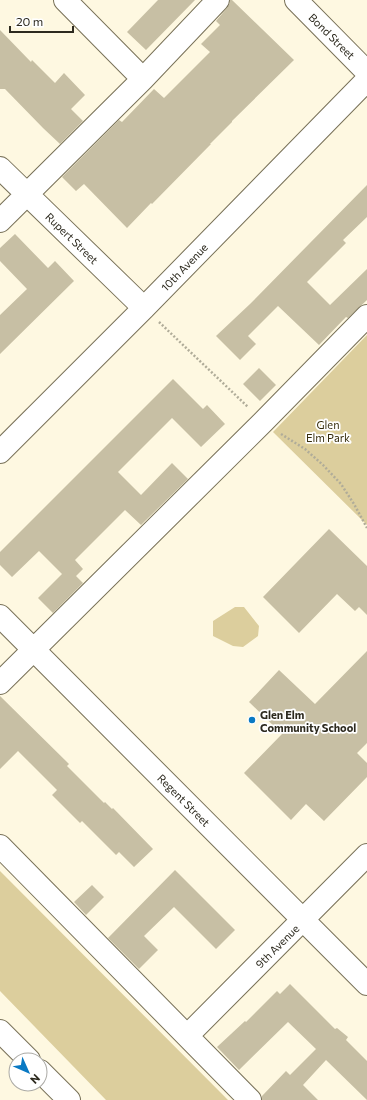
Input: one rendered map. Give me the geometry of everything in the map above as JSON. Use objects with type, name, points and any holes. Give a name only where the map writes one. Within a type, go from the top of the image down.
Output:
[{"type":"main road","points":[[65,0],[143,79]]},
{"type":"main road","points":[[0,221],[143,79],[218,0]]},
{"type":"main road","name":"Bond Street","points":[[296,0],[367,72]]},
{"type":"main road","name":"10th Avenue","points":[[0,452],[144,308],[367,80]]},
{"type":"main road","name":"Rupert Street","points":[[0,168],[144,308]]},
{"type":"main road","points":[[0,683],[263,422],[367,316]]},
{"type":"main road","name":"Regent Street","points":[[0,616],[367,984]]},
{"type":"main road","points":[[0,846],[250,1100]]},
{"type":"main road","name":"9th Avenue","points":[[187,1036],[367,855]]},
{"type":"main road","points":[[0,1031],[21,1052]]},
{"type":"main road","points":[[48,1079],[69,1100]]},
{"type":"path","points":[[144,308],[263,422],[278,433],[305,448],[323,465],[341,484],[367,528]]},
{"type":"green space","name":"Glen Elm Park","points":[[367,335],[367,525],[273,432]]},
{"type":"green space","points":[[235,607],[244,607],[259,626],[258,636],[243,647],[233,646],[213,636],[213,621]]},
{"type":"green space","points":[[0,871],[228,1100],[106,1100],[0,991]]},
{"type":"building","points":[[158,0],[195,0],[146,50],[127,32]]},
{"type":"building","points":[[230,0],[232,0],[294,60],[127,228],[84,184],[76,191],[62,177],[119,120],[122,122],[154,89],[164,98],[210,52],[201,44],[220,25],[216,21],[227,8]]},
{"type":"building","points":[[0,30],[31,62],[32,60],[55,83],[64,73],[85,95],[71,109],[83,121],[60,144],[5,89],[0,89]]},
{"type":"building","points":[[367,185],[367,217],[343,240],[346,243],[307,282],[330,305],[367,269],[367,300],[348,318],[346,317],[319,345],[278,306],[248,336],[256,344],[240,360],[216,336],[250,304]]},
{"type":"building","points":[[15,234],[48,268],[55,261],[74,281],[0,354],[0,315],[27,289],[0,261],[0,248]]},
{"type":"building","points":[[259,368],[276,385],[260,401],[243,384]]},
{"type":"building","points":[[173,379],[203,409],[207,405],[225,424],[201,447],[172,418],[118,472],[141,495],[172,463],[188,479],[141,525],[125,510],[75,560],[83,569],[76,576],[83,583],[53,613],[38,598],[62,574],[39,551],[12,577],[0,565],[0,552]]},
{"type":"building","points":[[329,529],[367,566],[367,615],[359,607],[355,611],[337,594],[299,633],[263,597]]},
{"type":"building","points":[[367,651],[367,743],[357,753],[367,763],[367,777],[324,821],[306,804],[291,820],[244,773],[282,734],[249,702],[279,670],[315,704]]},
{"type":"building","points":[[0,696],[69,764],[67,766],[104,803],[105,802],[112,809],[113,808],[153,849],[134,867],[119,852],[116,855],[82,821],[80,823],[52,795],[57,790],[18,751],[0,769]]},
{"type":"building","points":[[175,870],[235,930],[216,949],[174,907],[144,936],[158,950],[139,969],[108,938]]},
{"type":"building","points":[[92,885],[104,897],[86,915],[74,902]]},
{"type":"building","points":[[290,984],[335,1029],[337,1028],[348,1037],[346,1040],[367,1061],[367,1100],[326,1060],[303,1085],[318,1100],[262,1100],[262,1096],[286,1071],[290,1075],[316,1049],[288,1022],[239,1070],[217,1047],[245,1021],[246,1022],[277,991],[280,994]]},
{"type":"place","name":"Glen Elm Community School","points":[[252,720]]}]
